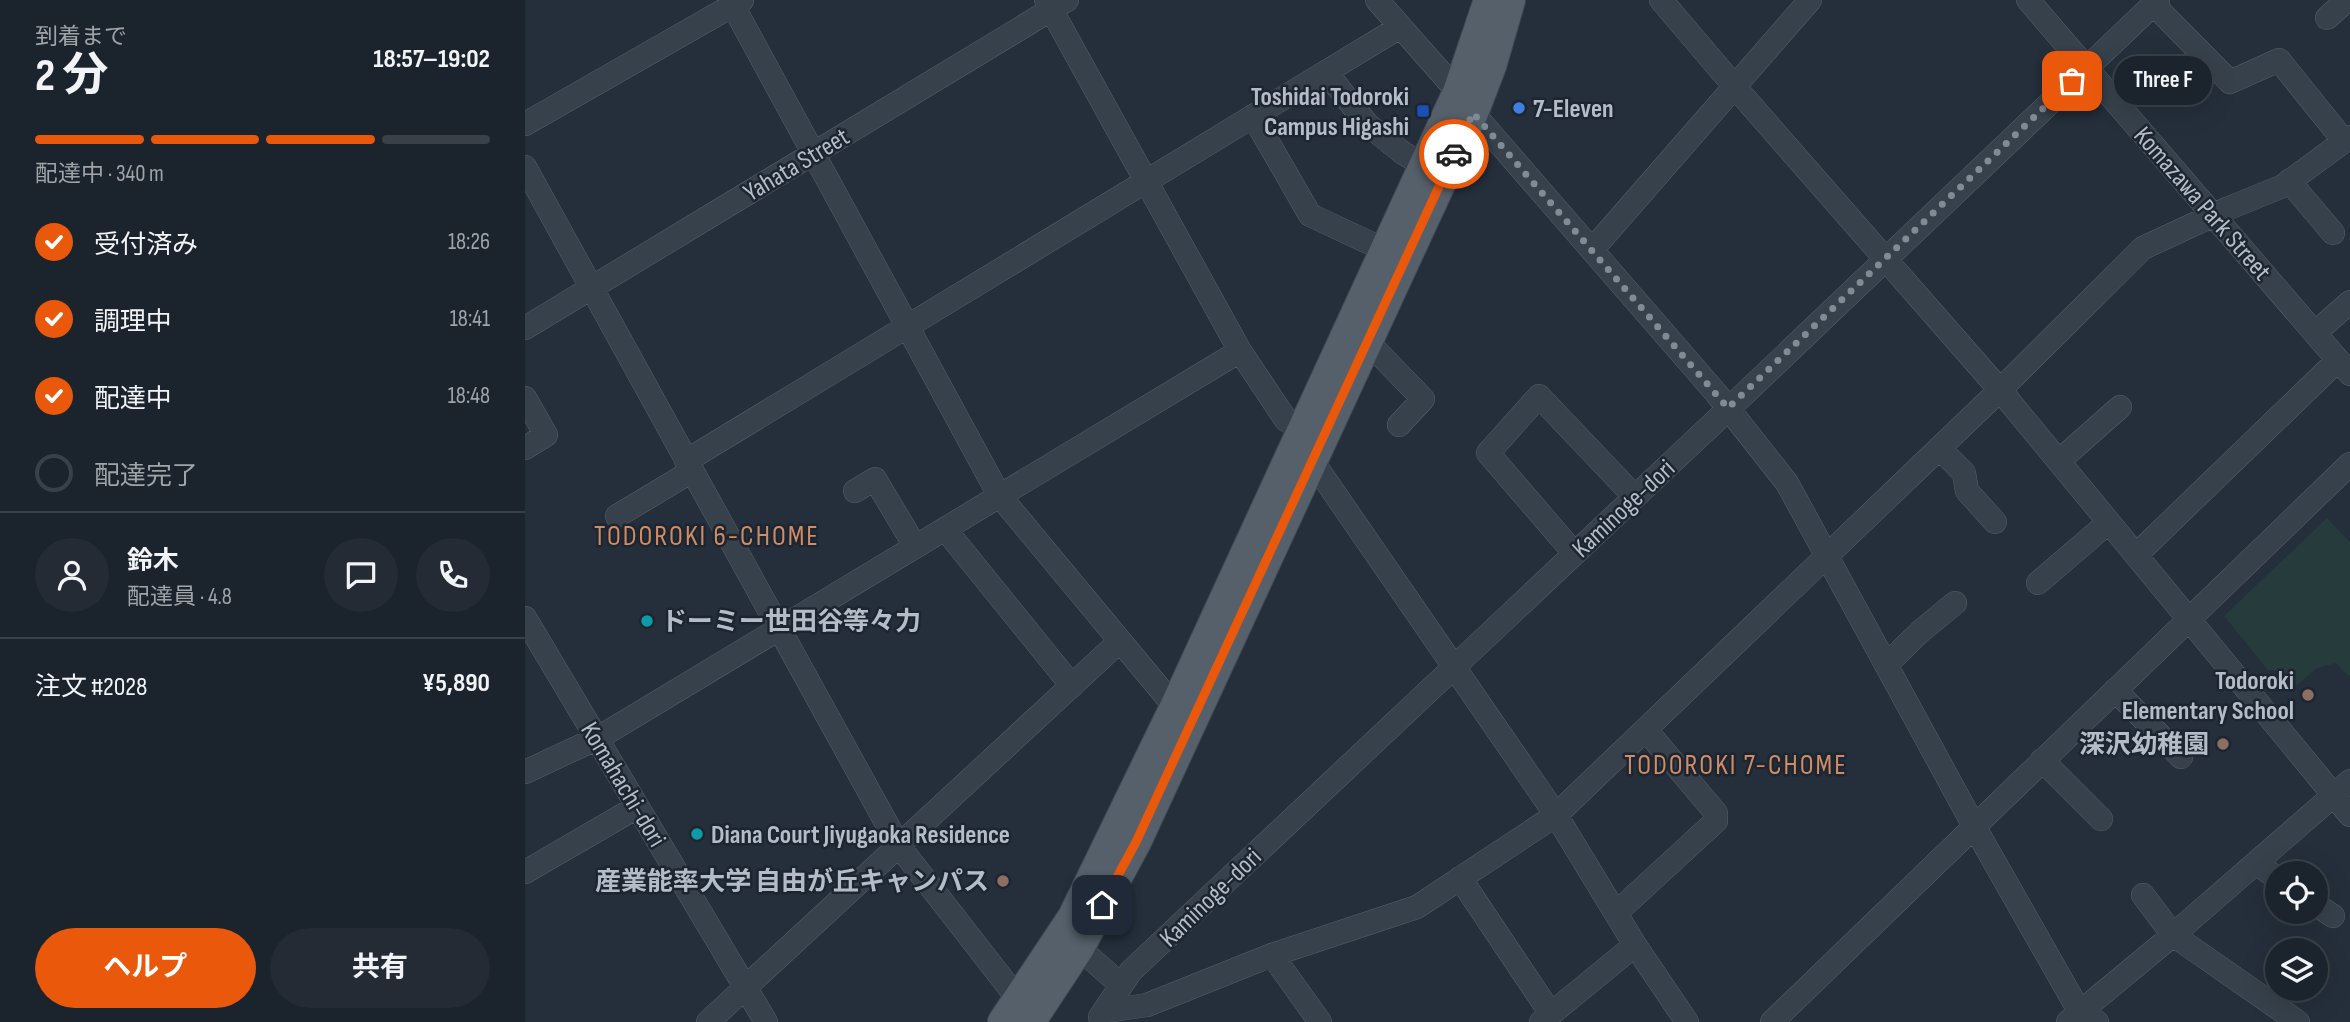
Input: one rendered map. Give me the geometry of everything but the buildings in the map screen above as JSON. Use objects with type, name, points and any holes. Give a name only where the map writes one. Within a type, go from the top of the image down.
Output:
[{"type":"main road","points":[[1017,1014],[1079,948],[1136,842],[1313,462],[1368,342],[1466,103],[1489,0]]},
{"type":"main road","points":[[1017,1014],[1073,916],[1175,707],[1423,165],[1491,66],[1510,0]]},
{"type":"street","points":[[1377,0],[1728,408],[1787,483],[2082,1018],[2173,935],[2342,789]]},
{"type":"street","points":[[1661,0],[2000,390],[2189,619],[2342,789],[2350,815]]},
{"type":"street","points":[[1592,250],[1810,0]]},
{"type":"street","name":"Komazawa Park Street","points":[[2028,0],[2344,367]]},
{"type":"street","points":[[2327,18],[2347,0]]},
{"type":"street","points":[[525,124],[735,2],[999,495],[1175,707]]},
{"type":"street","points":[[1101,1016],[1147,1005],[1272,955],[1417,907],[1556,815],[2000,390],[2143,248],[2290,181],[2347,139],[2279,60],[2230,82],[2156,2]]},
{"type":"street","name":"Kaminoge-dori","points":[[1101,1016],[1121,985],[1141,962],[2156,2]]},
{"type":"street","points":[[1054,3],[1146,182],[1240,351],[1286,420],[1303,430]]},
{"type":"street","name":"Yahata Street","points":[[525,328],[814,153],[1054,3]]},
{"type":"street","points":[[617,516],[689,466],[908,326],[1400,27]]},
{"type":"street","points":[[1326,72],[1367,124],[1403,153],[1423,165]]},
{"type":"street","points":[[1253,116],[1310,215],[1385,250]]},
{"type":"street","points":[[525,167],[899,846],[1017,1014]]},
{"type":"street","points":[[2290,181],[2333,233]]},
{"type":"street","points":[[2315,333],[2350,302]]},
{"type":"street","points":[[1368,342],[1423,399],[1399,425]]},
{"type":"street","points":[[525,772],[598,738],[1240,351]]},
{"type":"street","points":[[2136,555],[2344,367]]},
{"type":"street","points":[[1574,553],[1488,453],[1539,396],[1635,496]]},
{"type":"street","points":[[525,398],[546,436],[525,448]]},
{"type":"street","points":[[2059,461],[2120,407]]},
{"type":"street","points":[[1939,448],[1963,473],[1968,491],[1995,522]]},
{"type":"street","points":[[1313,462],[1556,815],[1687,1022]]},
{"type":"street","points":[[1772,1022],[2350,464]]},
{"type":"street","points":[[855,491],[875,479],[915,546]]},
{"type":"street","points":[[2038,583],[2109,522]]},
{"type":"street","points":[[944,529],[1072,686]]},
{"type":"street","points":[[1886,666],[1921,631],[1955,603]]},
{"type":"street","name":"Komahachi-dori","points":[[525,618],[765,1022]]},
{"type":"street","points":[[708,1022],[1120,641]]},
{"type":"street","points":[[2115,690],[2181,757]]},
{"type":"street","points":[[1616,913],[1716,821],[1716,813],[1646,730]]},
{"type":"street","points":[[2042,760],[2101,819]]},
{"type":"street","points":[[525,872],[637,807]]},
{"type":"street","points":[[2256,863],[2265,869]]},
{"type":"street","points":[[1460,878],[1546,1018],[1636,945]]},
{"type":"street","points":[[2143,895],[2173,935],[2298,1022]]},
{"type":"street","points":[[1079,948],[1121,985]]},
{"type":"street","points":[[1272,955],[1320,1022]]},
{"type":"green space","points":[[2327,518],[2350,542],[2350,675],[2336,663],[2317,668],[2292,689],[2275,670],[2268,670],[2224,616]]},
{"type":"way so far","points":[[1454,154],[1473,113],[1728,408],[2072,81]]},
{"type":"place","name":"Three F","points":[[2072,81]]},
{"type":"place","name":"7-Eleven","points":[[1519,108]]},
{"type":"place","name":"Toshidai Todoroki Campus Higashi","points":[[1423,111]]},
{"type":"place","name":"ドーミー世田谷等々力","points":[[647,621]]},
{"type":"place","name":"Todoroki Elementary School","points":[[2308,695]]},
{"type":"place","name":"深沢幼稚園","points":[[2223,744]]},
{"type":"place","name":"Diana Court Jiyugaoka Residence","points":[[697,834]]},
{"type":"place","name":"産業能率大学 自由が丘キャンパス","points":[[1003,881]]},
{"type":"district","name":"TODOROKI 6-CHOME","points":[[707,535]]},
{"type":"district","name":"TODOROKI 7-CHOME","points":[[1736,764]]},
{"type":"route","points":[[1102,905],[1136,842],[1454,154]]}]
